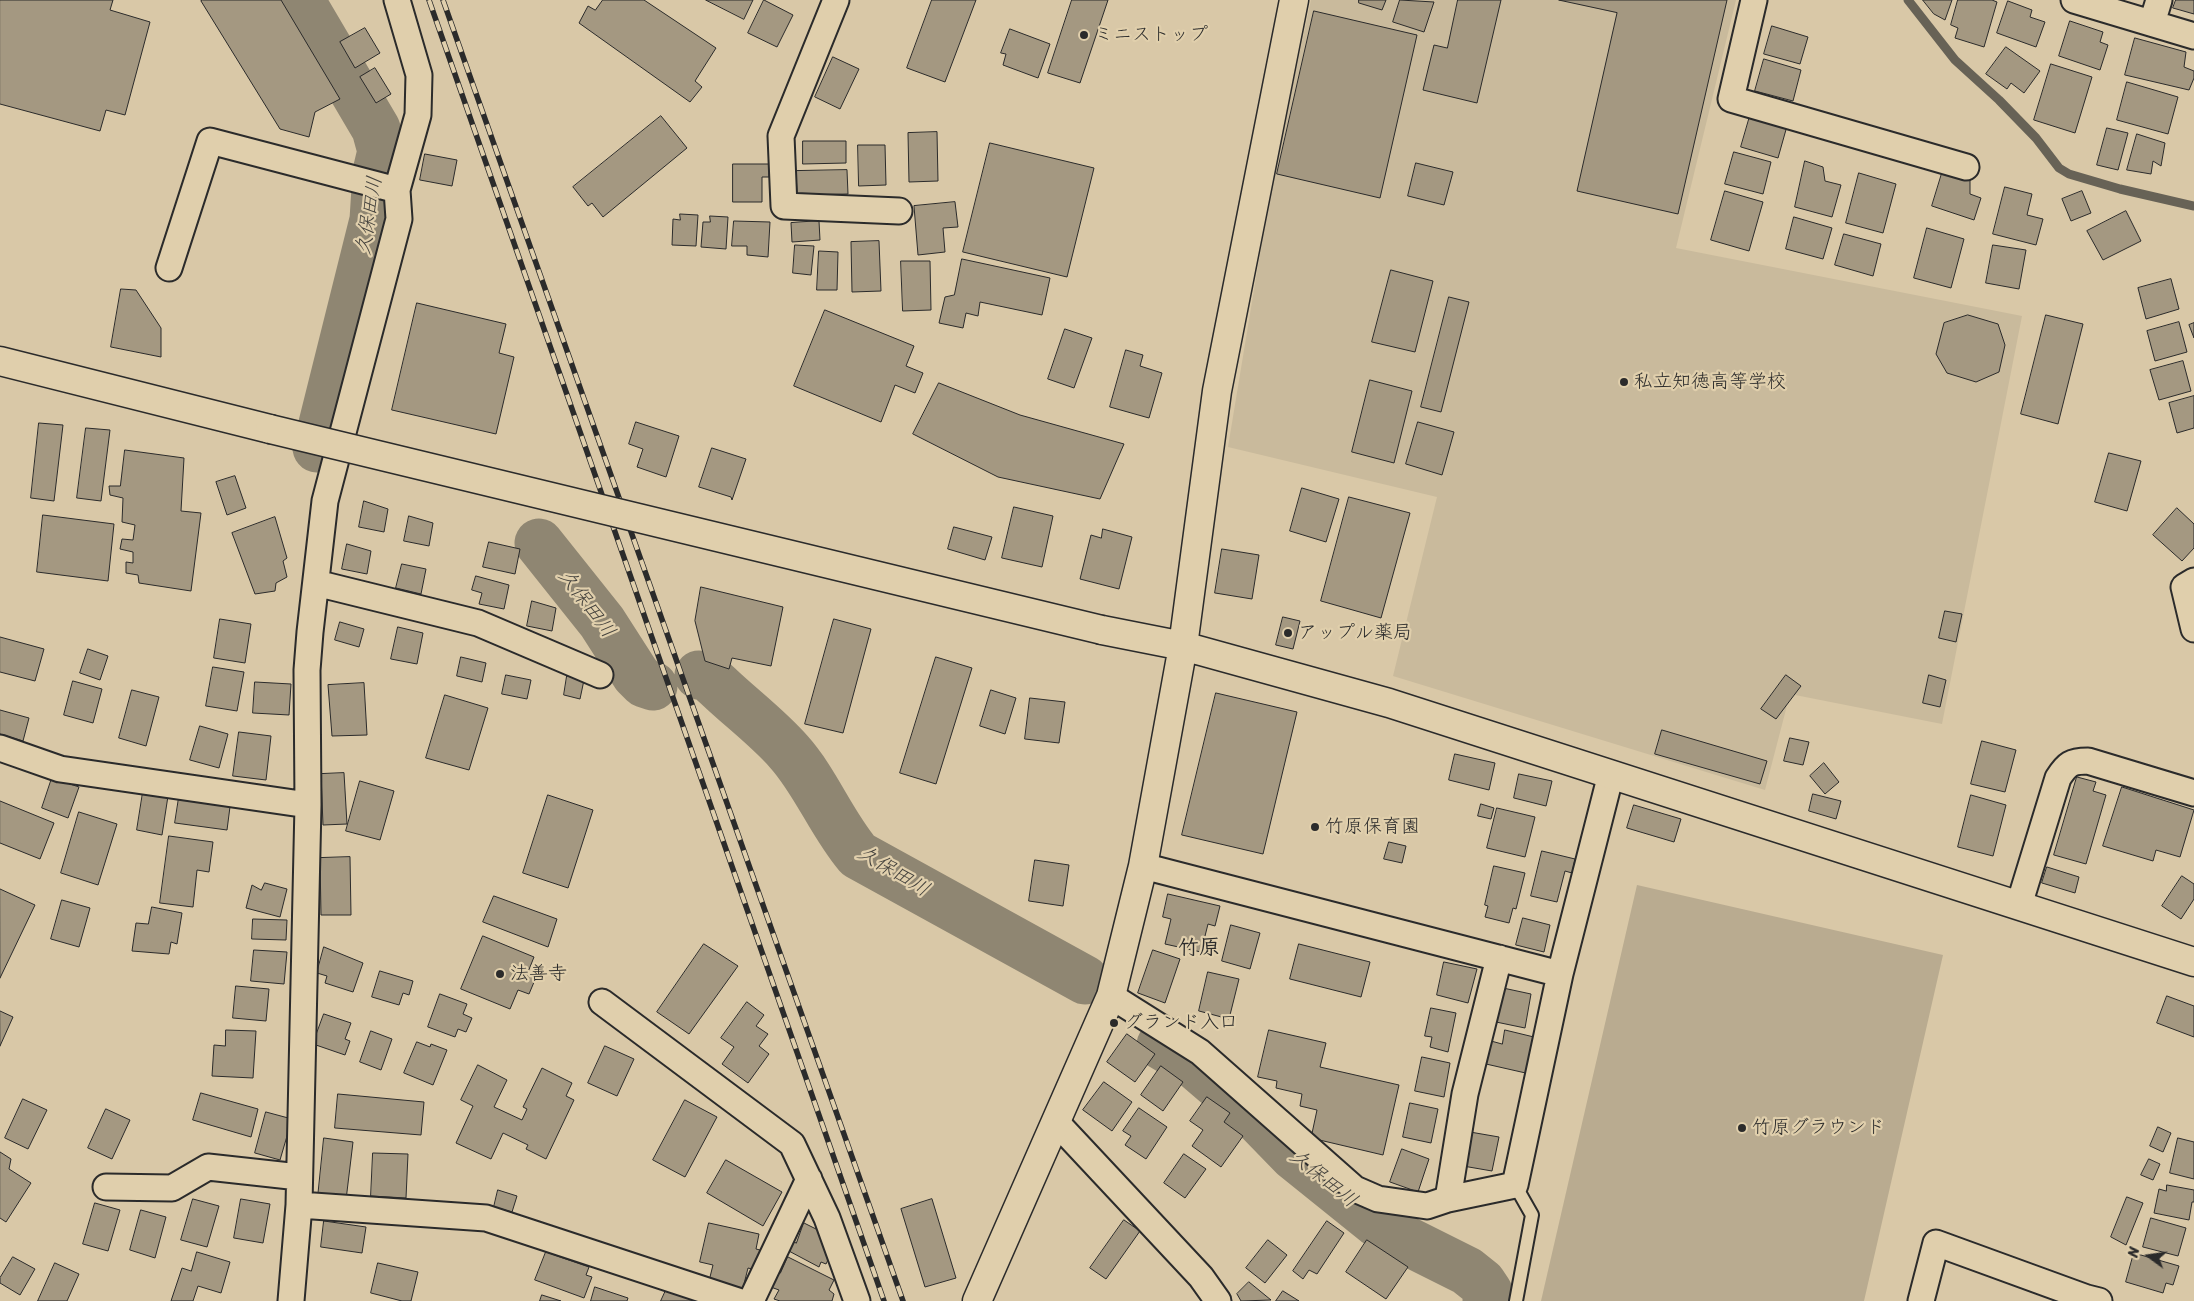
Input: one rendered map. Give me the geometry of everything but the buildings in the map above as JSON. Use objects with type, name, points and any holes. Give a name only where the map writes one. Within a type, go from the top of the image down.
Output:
[{"type":"street","points":[[291,1301],[299,1205],[308,805],[307,670],[310,632],[325,501],[398,219],[397,190],[418,115],[419,75],[396,0]]},
{"type":"street","points":[[836,0],[782,136],[784,206],[899,211]]},
{"type":"street","points":[[978,1301],[1111,996],[1143,866],[1183,646],[1217,391],[1294,0]]},
{"type":"street","points":[[1754,0],[1731,100],[1966,167]]},
{"type":"street","points":[[2074,0],[2156,11],[2194,36]]},
{"type":"street","points":[[169,268],[210,141],[397,190]]},
{"type":"street","points":[[0,361],[270,429],[1102,630],[1183,646],[1389,703],[2020,904],[2194,962]]},
{"type":"street","points":[[2194,581],[2184,587],[2194,629]]},
{"type":"street","points":[[316,583],[478,623],[600,675]]},
{"type":"street","points":[[0,748],[60,769],[308,805]]},
{"type":"street","points":[[2020,904],[2058,778],[2066,766],[2075,761],[2088,761],[2194,793]]},
{"type":"street","points":[[1111,996],[1200,1052],[1355,1188],[1378,1199],[1427,1206],[1448,1199],[1515,1185],[1560,974],[1611,774]]},
{"type":"street","points":[[1143,866],[1560,974]]},
{"type":"street","points":[[1448,1199],[1465,1094],[1499,958]]},
{"type":"street","points":[[602,1002],[792,1144],[827,1218],[857,1301]]},
{"type":"street","points":[[1056,1122],[1201,1277],[1218,1301]]},
{"type":"street","points":[[106,1187],[172,1188],[208,1167],[299,1177]]},
{"type":"street","points":[[750,1301],[809,1179]]},
{"type":"street","points":[[299,1205],[486,1218],[738,1301]]},
{"type":"street","points":[[1921,1301],[1936,1243],[2099,1301]]},
{"type":"lane","points":[[1515,1185],[1532,1215],[1516,1301]]},
{"type":"shaded area","name":"私立知徳高等学校","points":[[1311,0],[1736,0],[1676,248],[2022,316],[1942,724],[1790,694],[1765,790],[1393,676],[1437,497],[1228,447],[1271,187]]},
{"type":"shaded area","name":"竹原グラウンド","points":[[1637,885],[1943,955],[1864,1301],[1541,1301]]},
{"type":"waterway","name":"久保田川","points":[[300,0],[376,129],[382,151],[377,172],[374,220],[317,448]]},
{"type":"waterway","points":[[1908,0],[1955,60],[1999,100],[2036,138],[2059,168],[2069,174],[2120,189],[2194,206]]},
{"type":"waterway","name":"久保田川","points":[[539,543],[602,622],[636,675],[644,683],[653,686]]},
{"type":"waterway","name":"久保田川","points":[[699,675],[708,677],[789,752],[799,764],[848,843],[858,855],[1085,980]]},
{"type":"waterway","name":"久保田川","points":[[1161,1045],[1196,1066],[1259,1120],[1294,1156],[1376,1222],[1405,1240],[1467,1271],[1482,1283],[1488,1292],[1487,1301]]},
{"type":"railway","points":[[429,0],[884,1301]]},
{"type":"railway","points":[[443,0],[903,1301]]},
{"type":"place","name":"ミニストップ","points":[[1084,35]]},
{"type":"place","name":"私立知徳高等学校","points":[[1624,382]]},
{"type":"place","name":"アップル薬局","points":[[1288,633]]},
{"type":"place","name":"竹原保育園","points":[[1315,827]]},
{"type":"place","name":"法善寺","points":[[500,974]]},
{"type":"place","name":"グランド入口","points":[[1114,1023]]},
{"type":"place","name":"竹原グラウンド","points":[[1742,1128]]},
{"type":"district","name":"竹原","points":[[1199,949]]}]
